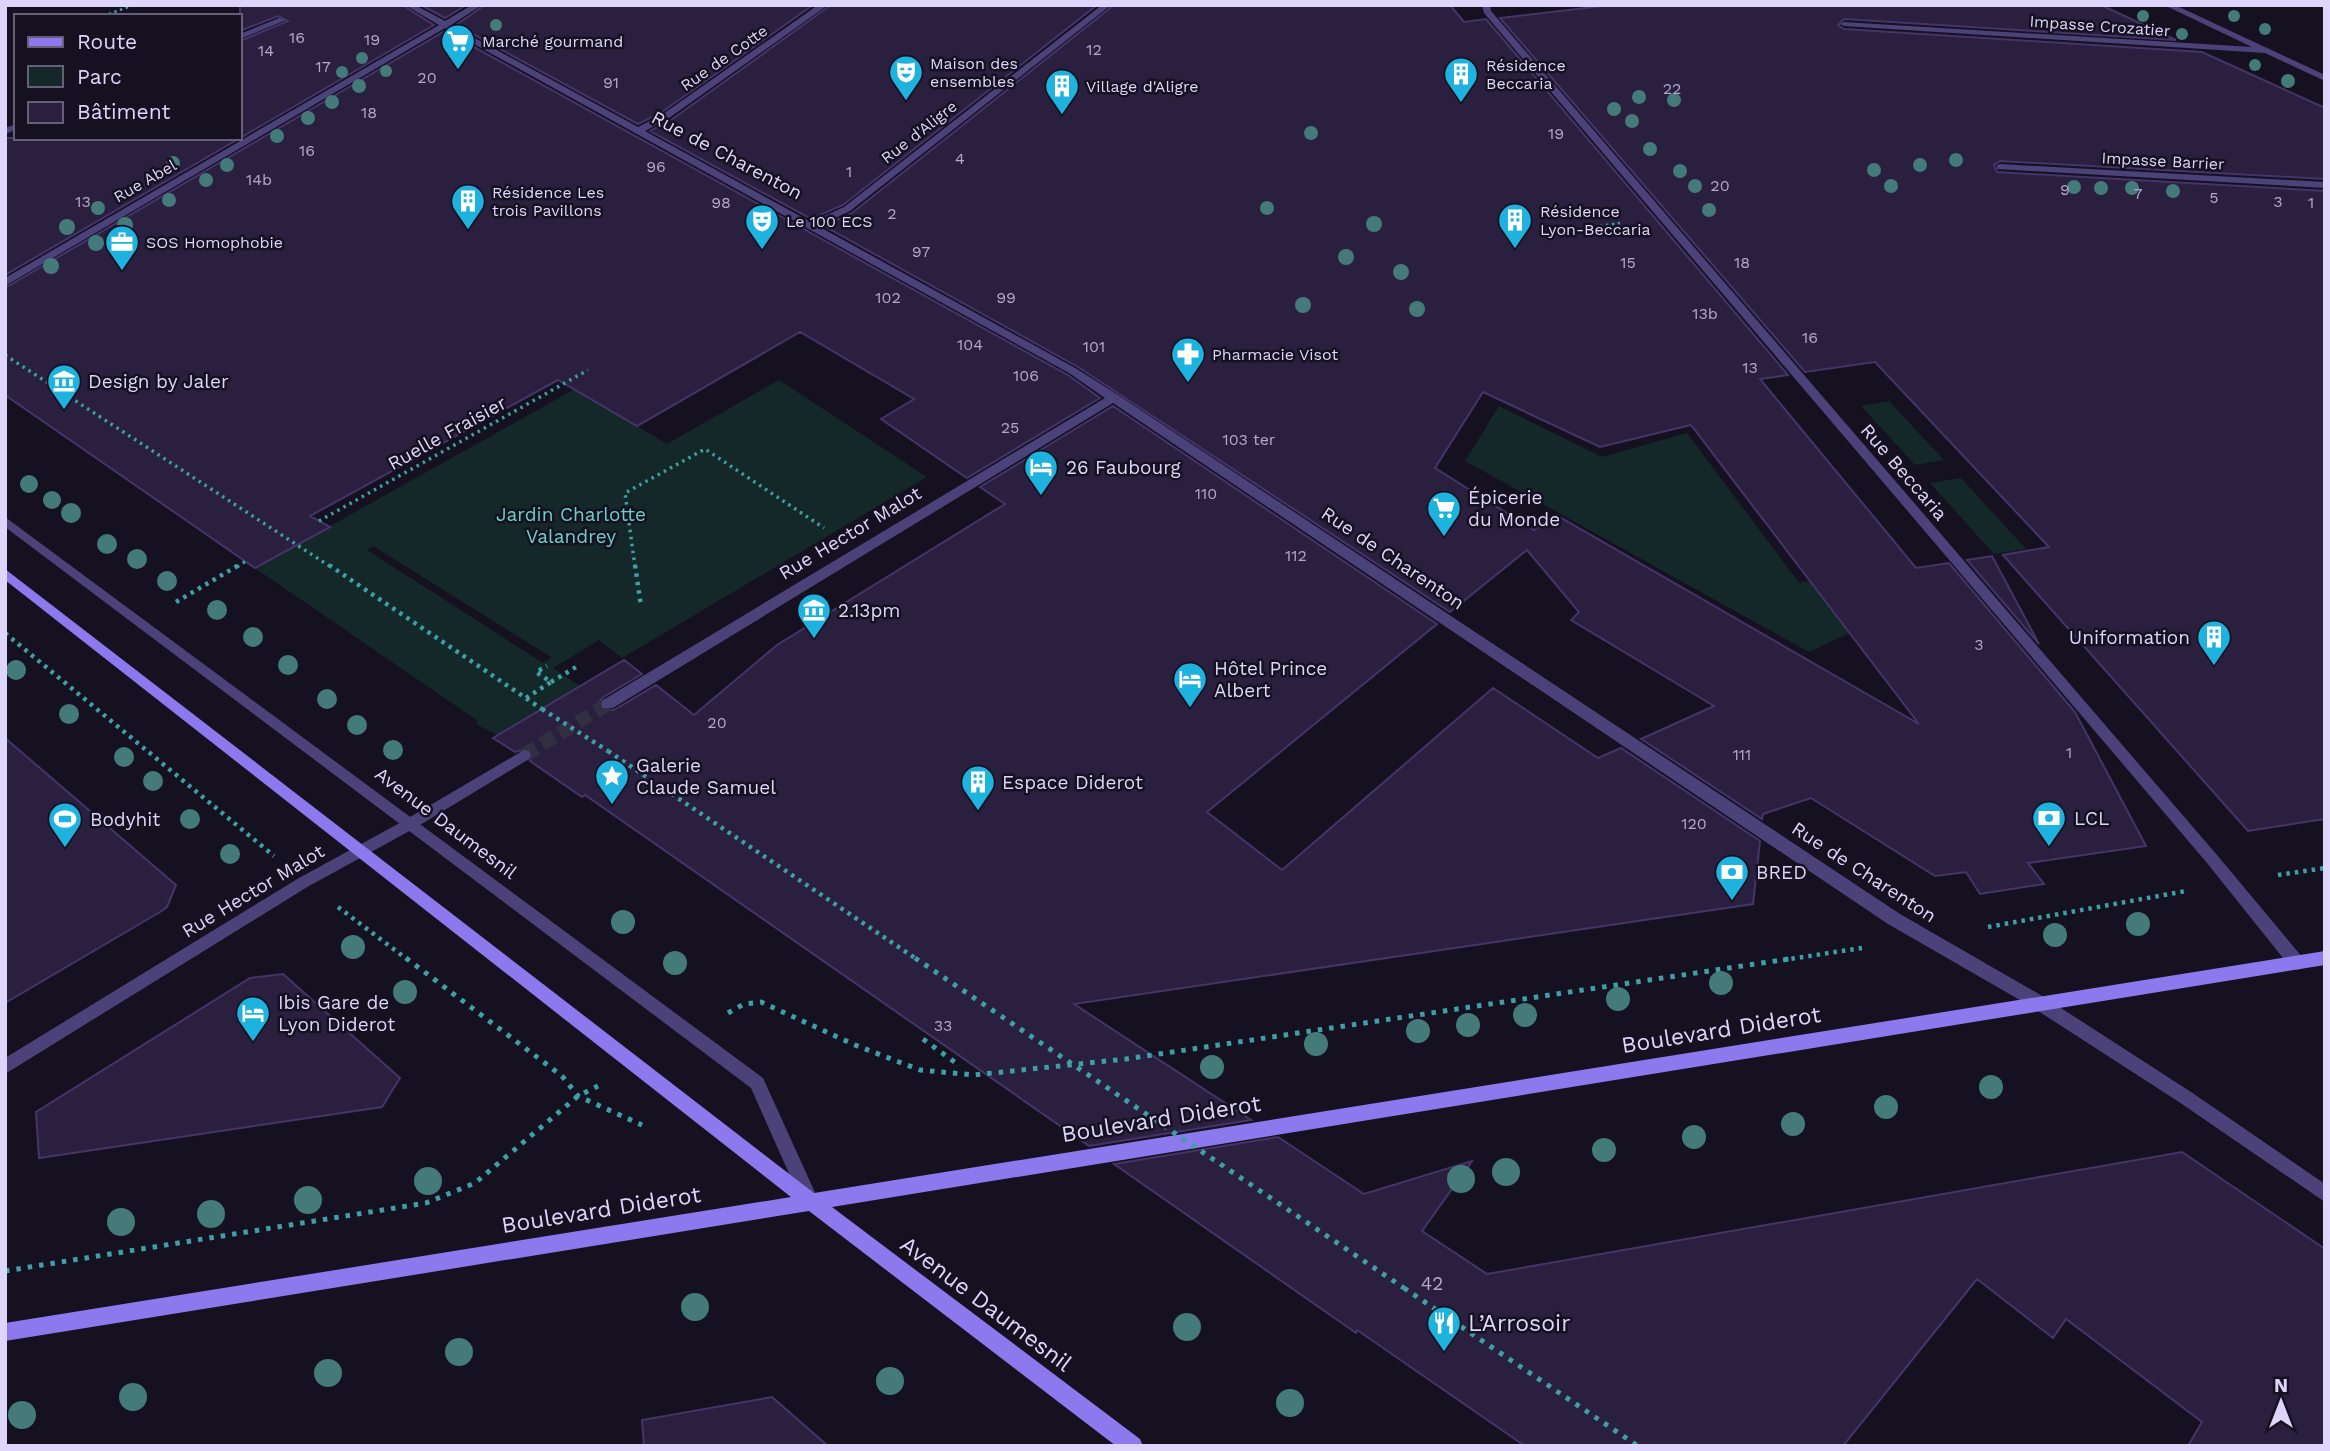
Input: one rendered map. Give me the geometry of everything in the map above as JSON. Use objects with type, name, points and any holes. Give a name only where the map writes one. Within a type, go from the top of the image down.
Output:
[{"type":"main road","name":"Avenue Daumesnil","points":[[5,573],[810,1201],[1133,1446]]},
{"type":"main road","name":"Boulevard Diderot","points":[[5,1332],[2038,1002],[2325,958]]},
{"type":"street","name":"Rue de Charenton","points":[[409,5],[813,225],[1114,397],[1894,919],[2038,1002],[2185,1097],[2325,1194]]},
{"type":"street","name":"Rue Abel","points":[[5,283],[478,5]]},
{"type":"street","name":"Rue de Cotte","points":[[638,131],[666,116],[824,5]]},
{"type":"street","name":"Rue d'Aligre","points":[[813,225],[847,209],[1107,5]]},
{"type":"street","name":"Rue Beccaria","points":[[1486,5],[1487,11],[2212,859],[2297,963]]},
{"type":"street","points":[[2168,5],[2325,78]]},
{"type":"street","points":[[242,36],[282,20]]},
{"type":"street","name":"Impasse Crozatier","points":[[1844,24],[2271,51]]},
{"type":"street","name":"Impasse Barrier","points":[[2000,167],[2325,185]]},
{"type":"street","name":"Rue Hector Malot","points":[[608,704],[1114,397]]},
{"type":"street","name":"Avenue Daumesnil","points":[[5,521],[757,1083],[810,1201]]},
{"type":"street","name":"Rue Hector Malot","points":[[5,1067],[304,882],[410,824],[524,755]]},
{"type":"path","points":[[109,14],[134,5]]},
{"type":"path","points":[[5,355],[279,532],[608,751],[1638,1446]]},
{"type":"path","name":"Ruelle Fraisier","points":[[319,521],[588,370]]},
{"type":"path","points":[[641,606],[625,493],[705,449],[825,527]]},
{"type":"path","points":[[5,633],[276,858]]},
{"type":"path","points":[[547,666],[537,672],[551,682]]},
{"type":"path","points":[[526,698],[576,667]]},
{"type":"path","points":[[2268,876],[2325,868]]},
{"type":"path","points":[[1981,929],[2195,889]]},
{"type":"path","points":[[334,904],[562,1076]]},
{"type":"path","points":[[726,1014],[744,1004],[761,1002],[855,1045],[920,1070],[974,1075],[1126,1059],[1849,950]]},
{"type":"path","points":[[923,1039],[960,1066]]},
{"type":"path","points":[[5,1270],[426,1203],[475,1183],[573,1101]]},
{"type":"green space","name":"Jardin Charlotte Valandrey","points":[[779,380],[927,477],[622,658],[599,640],[553,668],[580,686],[497,735],[476,724],[478,721],[255,568],[575,389],[667,444]],"holes":[[[373,546],[551,657],[543,663],[367,550]]]},
{"type":"green space","points":[[1889,401],[1944,460],[1915,465],[1861,406]]},
{"type":"green space","points":[[1499,406],[1602,457],[1687,433],[1799,583],[1907,560],[1933,594],[1809,652],[1465,461]]},
{"type":"green space","points":[[1961,478],[2026,549],[1994,554],[1930,483]]},
{"type":"building","points":[[240,5],[402,5],[434,25],[242,137],[242,40],[288,21],[278,16],[242,30]]},
{"type":"building","points":[[421,5],[466,5],[445,18]]},
{"type":"building","points":[[485,5],[813,5],[662,112],[638,124],[456,25]]},
{"type":"building","points":[[831,5],[1097,5],[843,205],[811,219],[650,131],[671,120]]},
{"type":"building","points":[[1114,5],[1450,5],[1464,22],[1486,19],[1788,375],[1760,379],[1916,568],[1949,563],[2075,712],[2146,846],[2028,863],[2044,884],[1980,894],[1966,872],[1935,876],[1811,798],[1763,814],[1762,819],[1641,739],[1714,706],[1571,620],[1579,612],[1527,550],[1450,612],[1078,367],[824,226],[852,213]],"holes":[[[1483,392],[1600,447],[1691,425],[1919,724],[1556,515],[1534,530],[1435,468]]]},
{"type":"building","points":[[1611,5],[2101,5],[2176,40],[1844,19],[1838,25],[1844,29],[2202,52],[2325,108],[2325,179],[2000,161],[1994,165],[1997,172],[2325,191],[2325,819],[2248,831],[2003,555],[2049,547],[1875,362],[1805,372],[1500,18]]},
{"type":"building","points":[[445,31],[1068,375],[1100,398],[967,478],[881,419],[914,399],[800,332],[637,426],[558,380],[310,516],[330,527],[255,568],[5,395],[5,288]]},
{"type":"building","points":[[5,138],[237,140],[5,275]]},
{"type":"building","points":[[1113,406],[1437,624],[1207,812],[1282,870],[1493,688],[1598,758],[1621,748],[1760,841],[1753,904],[1074,1004],[1251,1120],[1089,1146],[585,795],[582,797],[530,761],[533,754],[530,748],[515,752],[493,738],[624,660],[642,674],[602,698],[599,703],[601,709],[614,710],[656,685],[694,715],[777,645],[1005,504],[980,487]]},
{"type":"building","points":[[1992,556],[2039,644],[1967,560]]},
{"type":"building","points":[[5,738],[176,885],[167,907],[160,912],[5,1003]]},
{"type":"building","name":"Ibis Gare de Lyon Diderot","points":[[283,974],[400,1078],[382,1107],[39,1158],[36,1112],[250,978]]},
{"type":"building","points":[[1278,1137],[1364,1194],[1472,1161],[1422,1231],[1487,1274],[2182,1152],[2325,1249],[2325,1446],[2188,1446],[2202,1422],[2066,1319],[2053,1338],[1977,1279],[1843,1446],[1525,1446],[1357,1330],[1356,1333],[1114,1164]]},
{"type":"building","points":[[772,1397],[828,1446],[644,1446],[642,1420]]},
{"type":"tunnel","points":[[524,755],[608,704]]},
{"type":"place","name":"Marché gourmand","points":[[458,71]]},
{"type":"place","name":"Maison des ensembles","points":[[906,102]]},
{"type":"place","name":"Résidence Beccaria","points":[[1461,104]]},
{"type":"place","name":"Village d'Aligre","points":[[1062,116]]},
{"type":"place","name":"Résidence Les trois Pavillons","points":[[468,231]]},
{"type":"place","name":"Résidence Lyon-Beccaria","points":[[1515,250]]},
{"type":"place","name":"Le 100 ECS","points":[[762,251]]},
{"type":"place","name":"SOS Homophobie","points":[[122,272]]},
{"type":"place","name":"Pharmacie Visot","points":[[1188,384]]},
{"type":"place","name":"Design by Jaler","points":[[64,411]]},
{"type":"place","name":"26 Faubourg","points":[[1041,497]]},
{"type":"place","name":"Épicerie du Monde","points":[[1444,538]]},
{"type":"place","name":"2.13pm","points":[[814,640]]},
{"type":"place","name":"Uniformation","points":[[2214,667]]},
{"type":"place","name":"Hôtel Prince Albert","points":[[1190,709]]},
{"type":"place","name":"Galerie Claude Samuel","points":[[612,806]]},
{"type":"place","name":"Espace Diderot","points":[[978,812]]},
{"type":"place","name":"LCL","points":[[2049,848]]},
{"type":"place","name":"Bodyhit","points":[[65,849]]},
{"type":"place","name":"BRED","points":[[1732,902]]},
{"type":"place","name":"Ibis Gare de Lyon Diderot","points":[[253,1043]]},
{"type":"place","name":"L’Arrosoir","points":[[1444,1353]]}]
